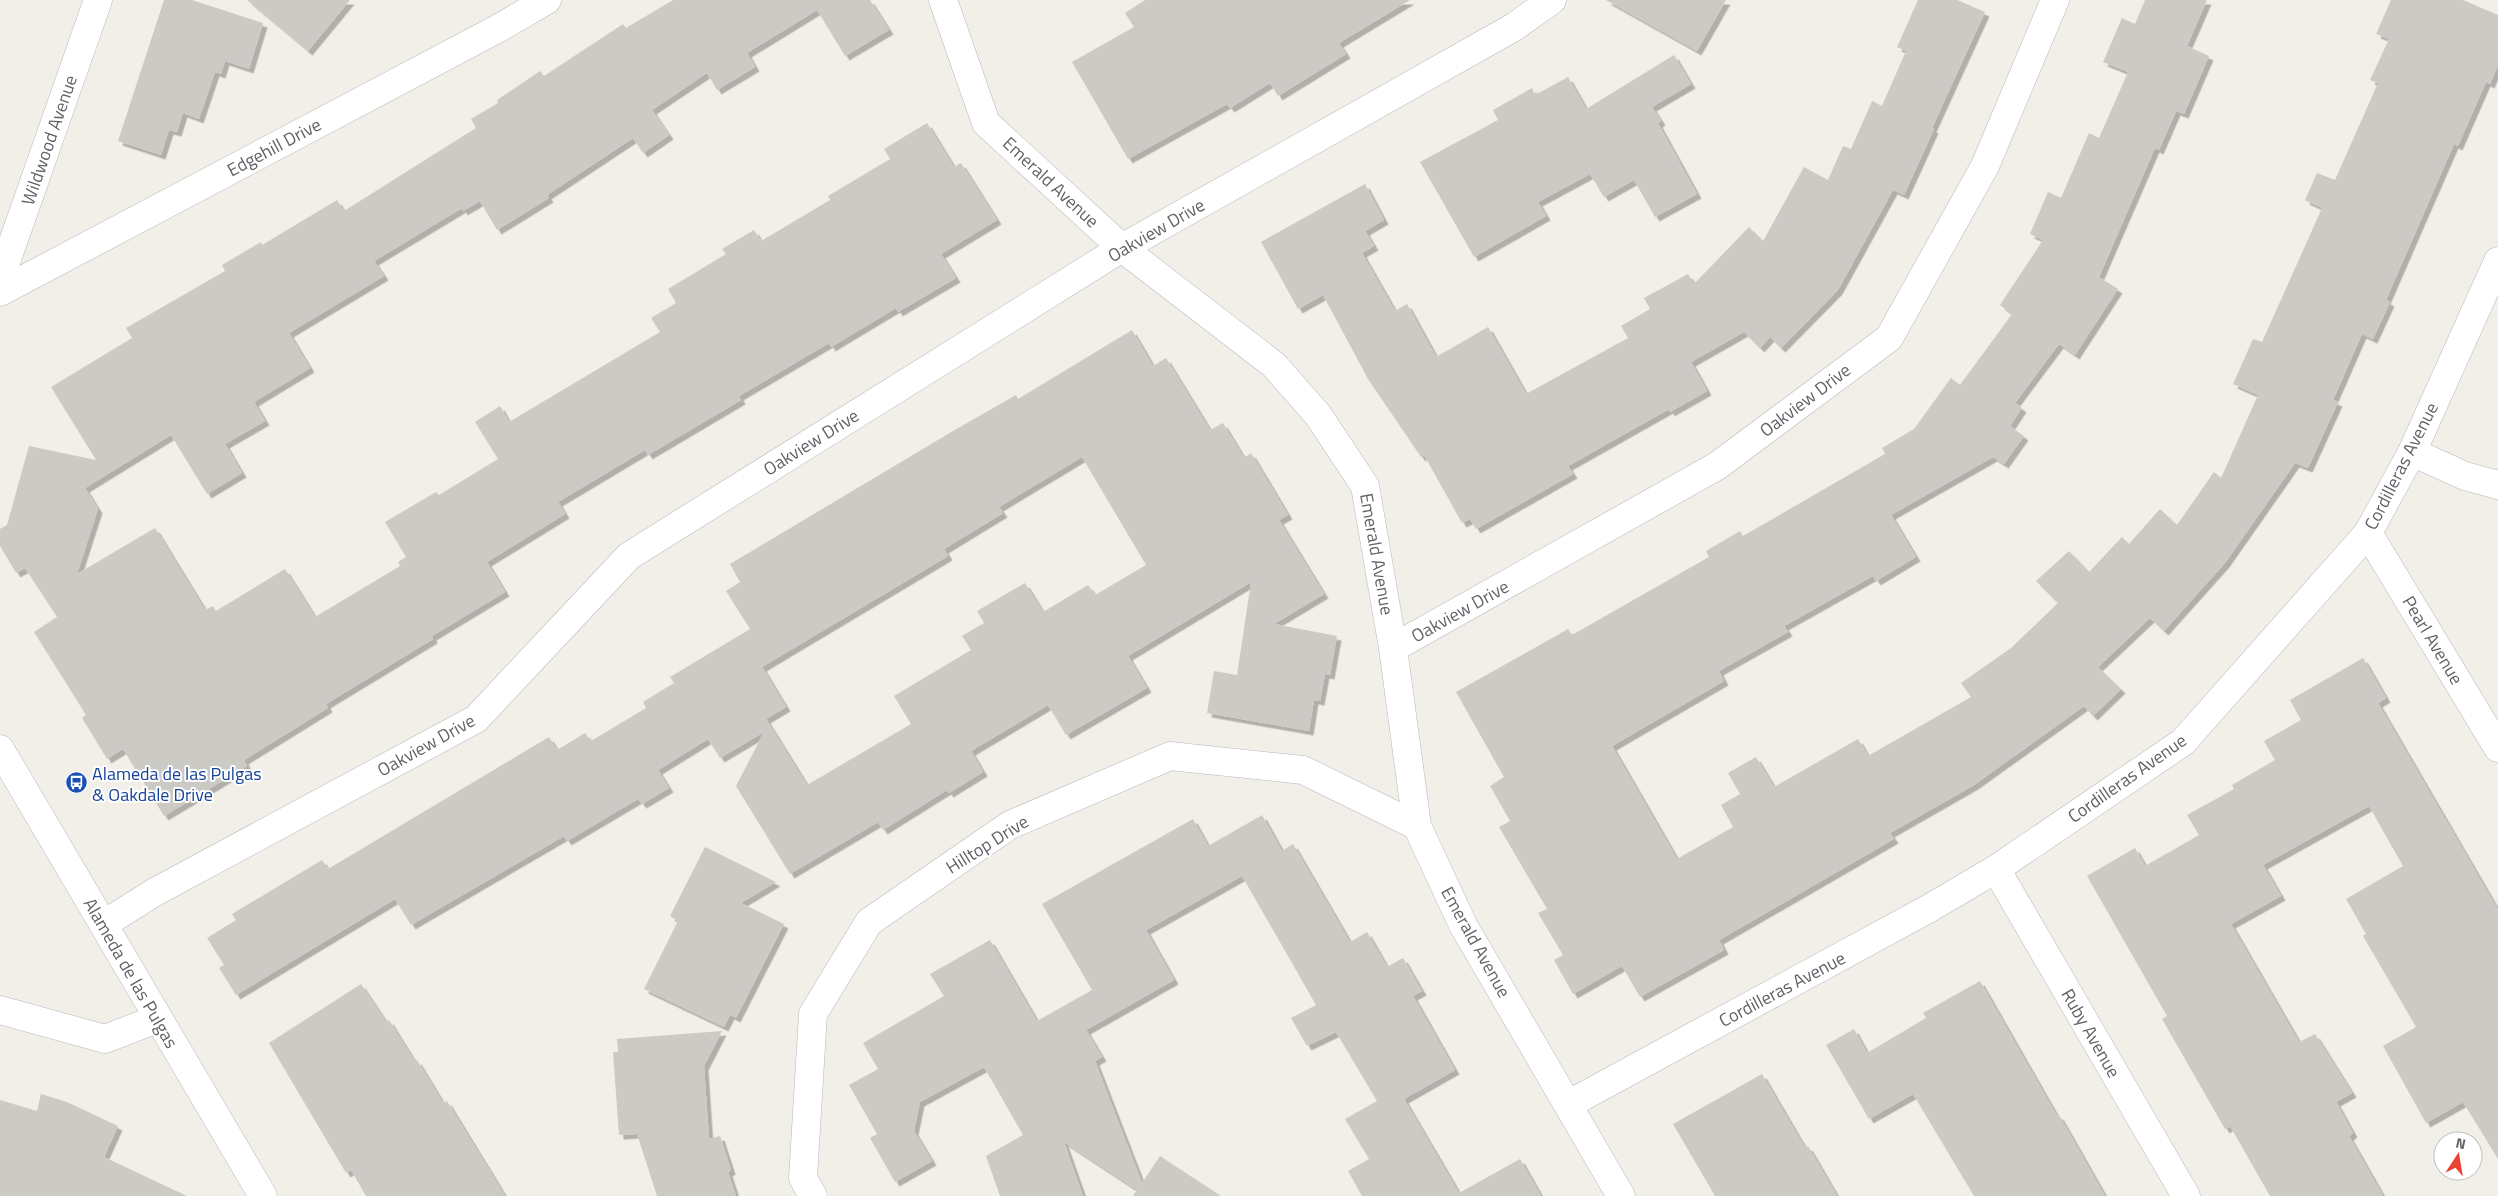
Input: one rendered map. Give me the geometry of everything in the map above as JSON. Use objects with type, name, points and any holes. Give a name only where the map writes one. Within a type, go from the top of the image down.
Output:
[{"type":"street","name":"Wildwood Avenue","points":[[0,279],[98,0]]},
{"type":"street","name":"Edgehill Drive","points":[[0,292],[499,28],[547,0]]},
{"type":"street","name":"Emerald Avenue","points":[[943,0],[986,123],[1122,248],[1274,365],[1323,423],[1366,486],[1393,648],[1417,826],[1463,925],[1622,1196]]},
{"type":"street","name":"Oakview Drive","points":[[104,924],[164,887],[476,719],[629,556],[1122,248],[1514,27],[1552,0]]},
{"type":"street","name":"Oakview Drive","points":[[1393,648],[1716,466],[1889,338],[1984,166],[2055,0]]},
{"type":"street","name":"Cordilleras Avenue","points":[[1569,1104],[1928,909],[1996,869],[2183,742],[2368,532],[2412,452],[2498,261]]},
{"type":"street","points":[[2412,452],[2465,476],[2498,486]]},
{"type":"street","name":"Pearl Avenue","points":[[2368,532],[2498,748]]},
{"type":"street","name":"Alameda de las Pulgas","points":[[0,749],[262,1196]]},
{"type":"street","name":"Hilltop Drive","points":[[813,1196],[803,1178],[813,1014],[869,922],[1010,824],[1170,756],[1302,770],[1417,826]]},
{"type":"street","name":"Ruby Avenue","points":[[1996,869],[2186,1196]]},
{"type":"street","points":[[0,1010],[106,1039],[157,1019]]},
{"type":"building","points":[[164,0],[192,0],[263,23],[249,69],[225,61],[221,74],[215,72],[199,119],[183,113],[177,132],[169,130],[161,155],[118,141]]},
{"type":"building","points":[[247,0],[350,0],[308,51]]},
{"type":"building","points":[[673,0],[870,0],[889,30],[845,56],[817,10],[747,53],[755,67],[717,90],[707,73],[652,110],[669,135],[643,153],[633,138],[547,195],[549,198],[497,230],[480,201],[463,211],[462,208],[374,261],[384,276],[289,333],[310,368],[254,402],[265,421],[225,444],[242,473],[207,494],[171,435],[85,488],[98,509],[77,574],[155,528],[205,610],[213,606],[216,611],[285,569],[315,617],[400,566],[398,562],[406,557],[385,522],[436,492],[439,495],[498,459],[475,422],[500,406],[509,422],[660,332],[651,318],[676,303],[668,289],[726,254],[722,249],[754,230],[761,241],[830,200],[828,196],[890,159],[884,149],[927,123],[954,167],[961,163],[997,220],[941,254],[956,278],[898,312],[896,308],[831,347],[829,343],[739,396],[741,400],[648,455],[645,450],[558,502],[565,514],[487,562],[505,592],[432,636],[433,639],[326,704],[328,708],[244,760],[247,766],[164,816],[123,749],[107,759],[82,718],[86,715],[34,632],[57,617],[25,568],[16,573],[0,546],[0,529],[7,525],[29,446],[96,460],[51,387],[132,338],[126,328],[225,271],[222,265],[261,242],[262,245],[337,200],[344,211],[476,128],[471,119],[498,103],[497,100],[540,71],[544,76],[623,24],[626,28]]},
{"type":"building","points":[[1145,0],[1410,0],[1339,43],[1346,54],[1278,96],[1270,83],[1230,108],[1227,104],[1128,159],[1072,62],[1134,27],[1125,13]]},
{"type":"building","points":[[1606,0],[1726,0],[1697,51]]},
{"type":"building","points":[[1918,0],[1957,0],[1985,12],[1932,128],[1934,129],[1904,195],[1893,190],[1838,290],[1781,348],[1770,337],[1760,348],[1744,332],[1691,362],[1707,391],[1670,412],[1669,409],[1568,466],[1573,474],[1476,529],[1470,519],[1462,523],[1424,455],[1421,457],[1368,379],[1323,295],[1298,309],[1261,242],[1365,184],[1384,220],[1365,231],[1374,246],[1362,253],[1395,311],[1407,304],[1436,357],[1488,327],[1526,394],[1628,338],[1621,326],[1650,309],[1644,298],[1688,274],[1694,284],[1749,227],[1763,241],[1804,167],[1828,180],[1843,146],[1851,149],[1872,101],[1882,106],[1906,51],[1897,47]]},
{"type":"building","points":[[2145,0],[2207,0],[2187,46],[2209,56],[2184,114],[2176,111],[2159,150],[2155,148],[2099,277],[2118,289],[2075,355],[2059,344],[2015,403],[2022,408],[2010,426],[2024,436],[2004,464],[1993,457],[1891,515],[1916,557],[1876,581],[1873,576],[1784,626],[1788,632],[1719,671],[1724,681],[1612,746],[1677,859],[1733,827],[1721,805],[1740,794],[1728,773],[1756,757],[1774,787],[1858,739],[1868,756],[1971,697],[1961,683],[2011,648],[2058,603],[2036,581],[2069,551],[2089,572],[2122,537],[2129,544],[2160,509],[2177,525],[2214,472],[2221,478],[2258,395],[2233,384],[2253,339],[2262,342],[2322,208],[2305,200],[2317,173],[2335,180],[2378,83],[2370,80],[2389,39],[2376,34],[2391,0],[2463,0],[2498,15],[2498,65],[2490,84],[2486,82],[2458,146],[2454,144],[2386,300],[2390,302],[2373,339],[2362,334],[2333,400],[2338,402],[2308,468],[2295,463],[2225,563],[2164,631],[2150,618],[2098,667],[2121,689],[2093,716],[2084,706],[1974,785],[1890,833],[1894,839],[1719,940],[1724,950],[1640,997],[1622,966],[1573,994],[1554,960],[1563,955],[1538,913],[1547,909],[1499,827],[1510,821],[1490,786],[1504,777],[1456,692],[1568,629],[1572,635],[1709,557],[1706,551],[1740,531],[1743,536],[1885,454],[1882,448],[1914,429],[1951,378],[1960,385],[2012,314],[2000,305],[2043,240],[2030,234],[2048,192],[2061,198],[2089,133],[2099,138],[2128,72],[2103,62],[2122,18],[2135,24]]},
{"type":"building","points":[[1674,55],[1691,84],[1652,107],[1661,121],[1658,123],[1697,194],[1655,217],[1634,180],[1604,197],[1590,174],[1538,202],[1546,216],[1474,257],[1420,162],[1498,120],[1493,110],[1532,88],[1535,95],[1568,77],[1586,109]]},
{"type":"building","points":[[1132,330],[1153,366],[1166,358],[1210,430],[1223,423],[1244,458],[1251,453],[1288,515],[1279,520],[1324,594],[1274,624],[1337,636],[1330,675],[1325,674],[1320,701],[1314,700],[1309,731],[1207,713],[1214,671],[1237,675],[1251,582],[1128,656],[1147,688],[1066,735],[1048,705],[971,751],[983,772],[949,793],[947,790],[883,830],[878,822],[790,874],[736,786],[764,732],[720,758],[708,739],[658,770],[669,788],[642,804],[638,799],[567,841],[564,836],[411,925],[395,899],[236,995],[219,968],[224,965],[207,938],[236,920],[232,914],[322,860],[328,869],[549,737],[557,750],[585,733],[591,741],[646,708],[643,702],[674,683],[670,677],[750,629],[726,591],[740,582],[730,564],[953,431],[1016,395],[1018,399]],"holes":[[[1082,457],[1146,565],[1095,595],[1088,585],[1043,612],[1025,583],[977,611],[984,623],[962,636],[971,650],[894,696],[911,724],[807,785],[766,719],[786,707],[762,667],[948,556],[944,549],[1003,513],[999,507]]]},
{"type":"building","points":[[2363,658],[2386,698],[2378,703],[2498,910],[2498,1159],[2483,1135],[2483,1131],[2481,1131],[2463,1102],[2426,1123],[2383,1046],[2416,1027],[2363,936],[2366,934],[2346,899],[2403,866],[2369,806],[2263,865],[2281,896],[2231,924],[2299,1042],[2315,1034],[2352,1093],[2336,1102],[2353,1133],[2349,1136],[2383,1196],[2270,1196],[2230,1126],[2225,1129],[2162,1019],[2167,1016],[2087,876],[2135,848],[2145,866],[2199,835],[2187,815],[2234,789],[2232,785],[2275,760],[2264,741],[2301,720],[2290,700]]},
{"type":"building","points":[[1262,815],[1282,851],[1293,844],[1350,942],[1367,932],[1387,967],[1403,958],[1422,991],[1413,996],[1455,1070],[1404,1099],[1459,1193],[1520,1159],[1541,1196],[1362,1196],[1348,1171],[1369,1159],[1345,1119],[1377,1101],[1336,1032],[1307,1046],[1291,1018],[1316,1005],[1242,876],[1146,930],[1174,980],[1086,1030],[1102,1057],[1095,1061],[1142,1183],[1160,1156],[1221,1196],[1133,1196],[1137,1190],[1064,1142],[1083,1196],[1000,1196],[986,1156],[1023,1135],[984,1067],[920,1102],[914,1131],[932,1161],[895,1182],[870,1138],[877,1134],[849,1085],[878,1069],[863,1043],[944,996],[930,974],[990,940],[1037,1021],[1092,990],[1042,904],[1193,819],[1208,846]]},
{"type":"building","points":[[705,847],[776,882],[741,903],[784,924],[736,1018],[730,1015],[724,1027],[644,989],[678,921],[670,916]]},
{"type":"building","points":[[1980,981],[2105,1196],[1974,1196],[1913,1094],[1869,1119],[1826,1045],[1854,1029],[1867,1053],[1926,1018],[1923,1013]]},
{"type":"building","points":[[361,984],[386,1022],[389,1020],[415,1062],[417,1060],[443,1103],[447,1101],[505,1196],[366,1196],[351,1170],[346,1173],[269,1043]]},
{"type":"building","points":[[722,1031],[704,1066],[709,1139],[720,1136],[731,1170],[728,1172],[736,1196],[657,1196],[637,1134],[619,1135],[613,1052],[618,1052],[617,1039]]},
{"type":"building","points":[[1762,1074],[1805,1148],[1808,1146],[1837,1196],[1715,1196],[1673,1124]]},
{"type":"building","points":[[41,1094],[67,1102],[118,1126],[104,1157],[187,1196],[0,1196],[0,1100],[37,1111]]},
{"type":"place","name":"Alameda de las Pulgas & Oakdale Drive","points":[[76,783]]}]
